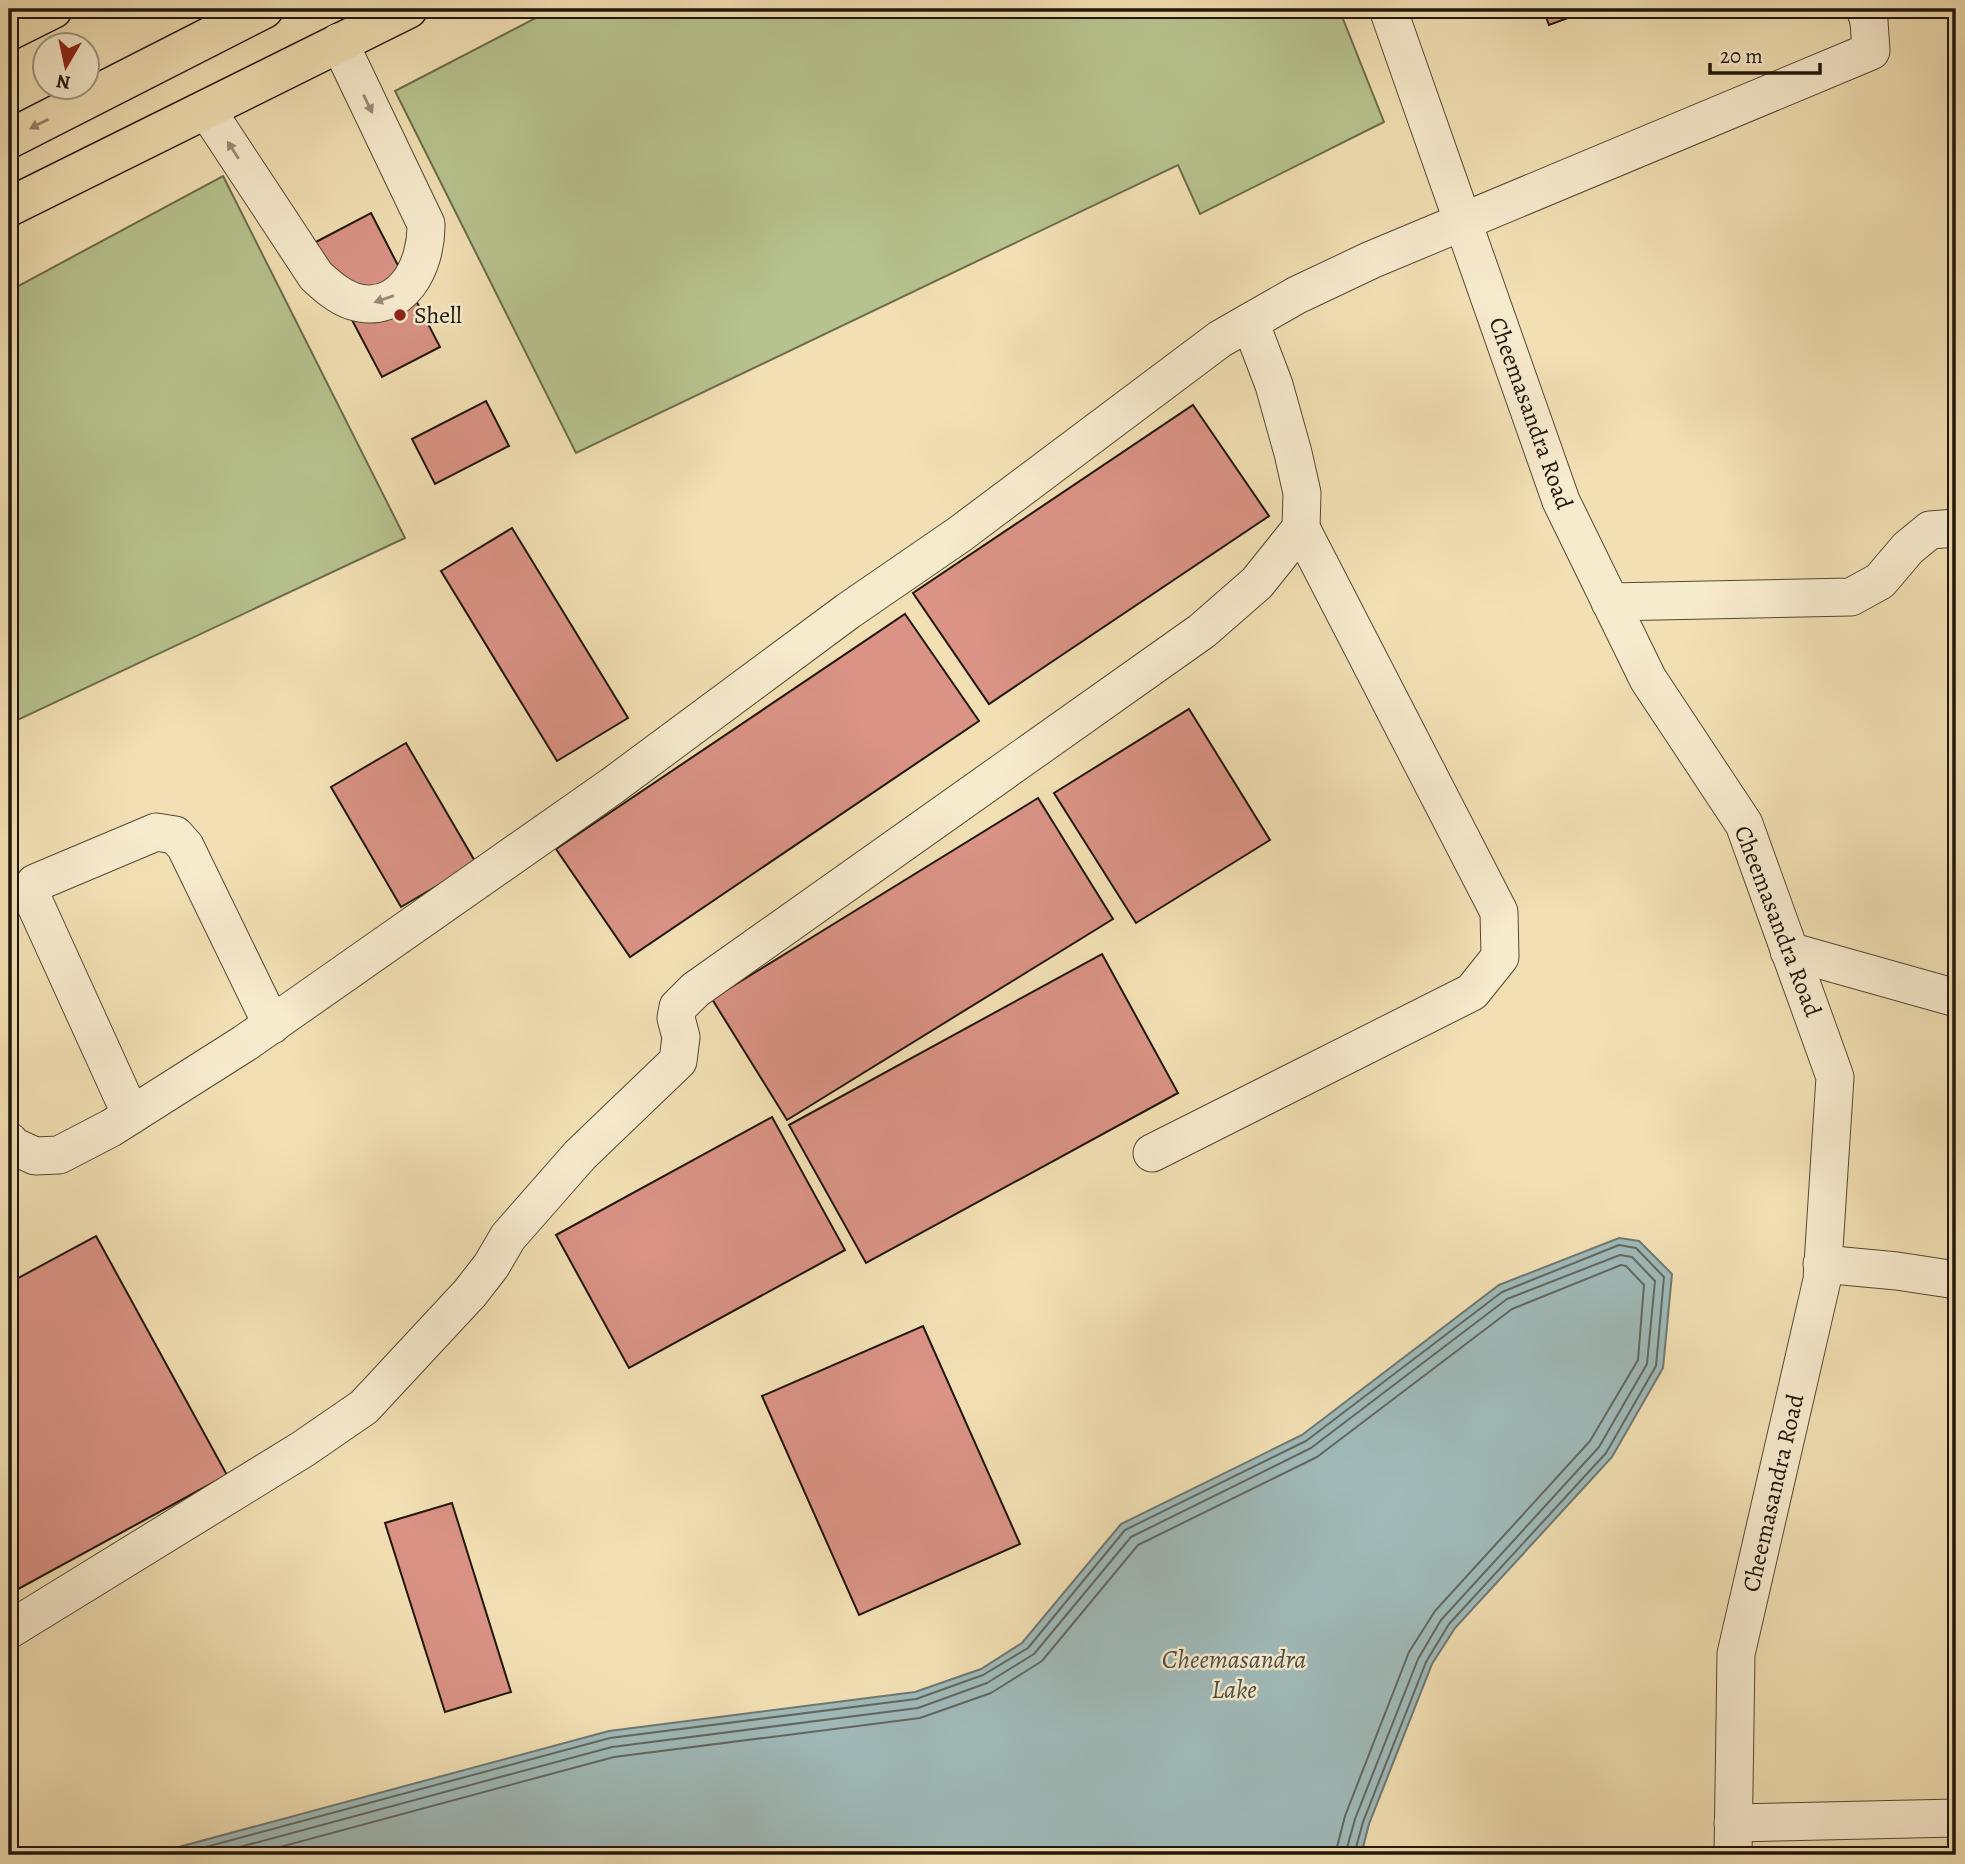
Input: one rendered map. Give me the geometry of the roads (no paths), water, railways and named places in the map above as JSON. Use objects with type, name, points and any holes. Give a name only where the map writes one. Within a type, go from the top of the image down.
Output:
[{"type":"main road","points":[[9,31],[53,9]]},
{"type":"main road","points":[[9,139],[264,9]]},
{"type":"main road","points":[[9,207],[408,9]]},
{"type":"street","name":"Cheemasandra Road","points":[[1388,9],[1561,501],[1648,679],[1744,824],[1835,1077],[1822,1280],[1736,1654],[1733,1839]]},
{"type":"street","points":[[9,1141],[13,1146],[35,1156],[59,1155],[131,1115],[272,1025],[730,701],[848,611],[960,534],[1220,338],[1297,295],[1371,260],[1871,51],[1869,21],[1865,9]]},
{"type":"street","points":[[206,108],[316,276],[334,292],[351,300],[366,304],[386,300],[400,292],[412,279],[423,259],[426,224],[339,42]]},
{"type":"street","points":[[1152,1153],[1472,992],[1500,957],[1499,912],[1301,528],[1302,493],[1293,453],[1275,385],[1251,322]]},
{"type":"street","points":[[9,1630],[303,1450],[363,1407],[470,1293],[491,1266],[508,1237],[580,1155],[678,1060],[681,1037],[676,1018],[678,1007],[695,990],[1202,631],[1257,583],[1301,528]]},
{"type":"street","points":[[1610,602],[1851,597],[1880,581],[1908,548],[1930,530],[1956,528]]},
{"type":"street","points":[[131,1115],[31,895],[35,883],[156,832],[175,835],[185,846],[272,1025]]},
{"type":"street","points":[[1789,951],[1956,998]]},
{"type":"street","points":[[1822,1264],[1956,1280]]},
{"type":"street","points":[[1733,1839],[1956,1818]]},
{"type":"water","name":"Cheemasandra Lake","points":[[1619,1238],[1639,1241],[1672,1274],[1663,1368],[1612,1457],[1455,1628],[1432,1664],[1369,1824],[1361,1855],[149,1855],[609,1731],[915,1692],[981,1669],[1022,1643],[1121,1524],[1302,1435],[1499,1285]]},
{"type":"place","name":"Shell","points":[[400,315]]}]
